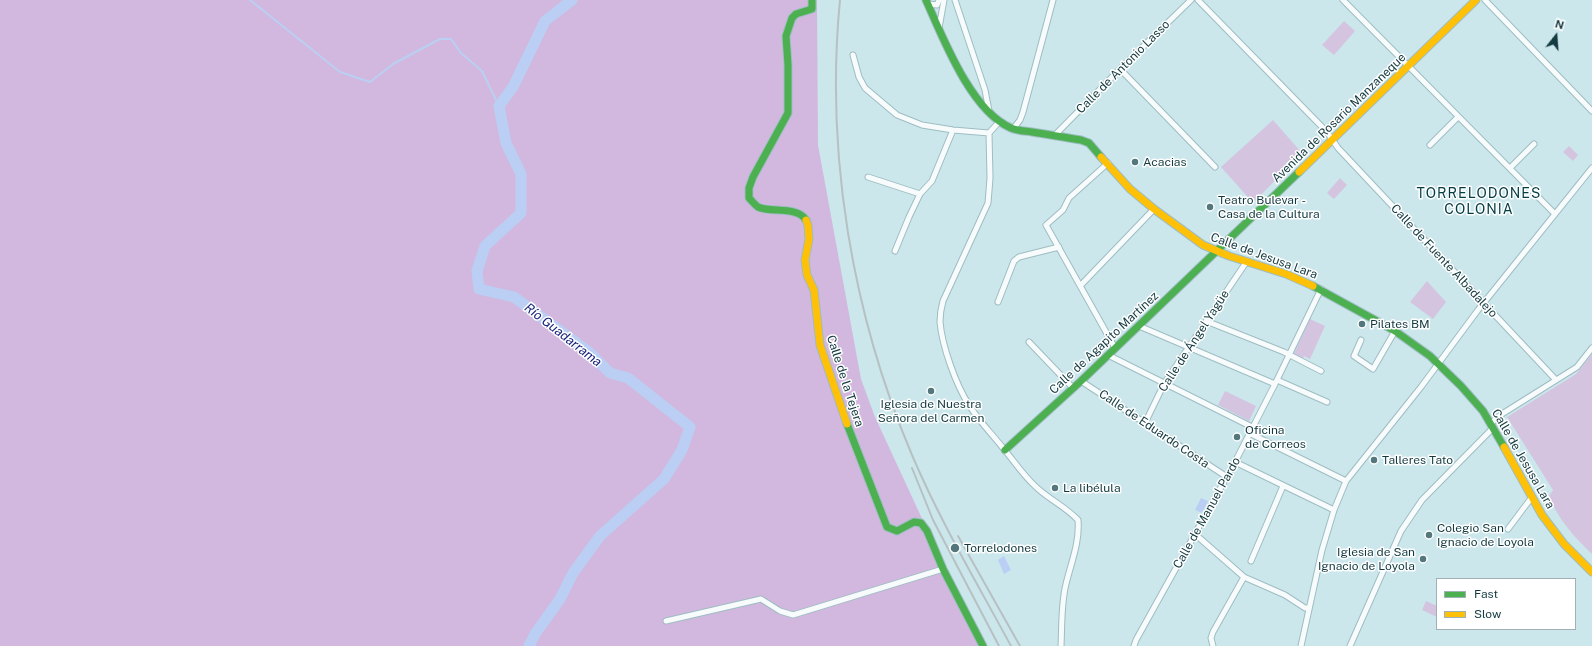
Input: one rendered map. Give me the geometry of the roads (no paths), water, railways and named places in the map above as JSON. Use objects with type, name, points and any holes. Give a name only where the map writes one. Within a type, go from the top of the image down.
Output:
[{"type":"street","name":"Calle de la Tejera","points":[[812,0],[812,9],[796,14],[792,18],[786,36],[788,65],[788,113],[753,177],[749,188],[750,198],[759,207],[794,212],[804,217],[808,225],[809,239],[805,260],[807,275],[814,290],[820,345],[847,425],[887,527],[897,531],[914,522],[921,523],[927,531],[943,569],[983,646]]},
{"type":"street","points":[[928,2],[937,5],[940,0]]},
{"type":"street","points":[[939,28],[944,0]]},
{"type":"street","points":[[955,0],[985,90],[989,112]]},
{"type":"street","points":[[1013,129],[1020,120],[1023,112],[1053,0]]},
{"type":"street","name":"Calle de Antonio Lasso","points":[[1055,135],[1191,0]]},
{"type":"street","name":"Calle de Fuente Albadalejo","points":[[1198,0],[1327,132],[1344,154],[1556,380]]},
{"type":"street","points":[[1343,0],[1555,214]]},
{"type":"street","name":"Avenida de Rosario Manzaneque","points":[[1218,252],[1476,0]]},
{"type":"street","points":[[1485,0],[1592,111]]},
{"type":"street","points":[[928,2],[954,62],[964,79],[989,112],[999,122],[1013,129],[1055,135]]},
{"type":"street","points":[[853,55],[859,77],[866,88],[897,115],[922,125],[953,130],[990,133]]},
{"type":"street","points":[[1120,69],[1215,167]]},
{"type":"street","points":[[1430,145],[1458,117]]},
{"type":"street","points":[[999,122],[990,133],[990,178],[988,203],[943,301],[940,322],[944,340],[960,390],[969,406],[1034,485],[1069,511],[1078,520],[1078,539],[1066,585],[1062,609],[1061,646]]},
{"type":"street","points":[[895,252],[908,216],[920,194],[932,181],[953,130]]},
{"type":"street","name":"Calle de Jesusa Lara","points":[[1055,135],[1089,143],[1130,189],[1154,209],[1203,245],[1218,252],[1286,274],[1321,289],[1395,331],[1438,364],[1461,386],[1492,426],[1542,515],[1564,544],[1592,572]]},
{"type":"street","points":[[1510,168],[1534,144]]},
{"type":"street","points":[[1108,163],[1069,198],[1063,210],[1046,225],[1115,348]]},
{"type":"street","points":[[1301,646],[1322,550],[1334,510],[1346,481],[1592,168]]},
{"type":"street","points":[[868,177],[920,194]]},
{"type":"street","points":[[1081,285],[1154,209]]},
{"type":"street","points":[[998,302],[1014,261],[1019,256],[1059,246]]},
{"type":"street","name":"Calle de Agapito Martínez","points":[[1005,450],[1218,252]]},
{"type":"street","name":"Calle de Ángel Yagüe","points":[[1145,423],[1164,384],[1247,261]]},
{"type":"street","name":"Calle de Manuel Pardo","points":[[1134,646],[1235,462],[1321,289]]},
{"type":"street","points":[[1206,321],[1289,355],[1321,371]]},
{"type":"street","points":[[1139,326],[1327,402]]},
{"type":"street","points":[[1361,340],[1354,356],[1373,369],[1395,331]]},
{"type":"street","points":[[1029,342],[1073,388]]},
{"type":"street","points":[[1350,646],[1401,531],[1422,500],[1502,414],[1577,367],[1592,348]]},
{"type":"street","points":[[1108,355],[1346,481]]},
{"type":"street","name":"Calle de Eduardo Costa","points":[[1081,380],[1227,477]]},
{"type":"street","points":[[1235,462],[1334,510]]},
{"type":"street","points":[[1251,561],[1283,486]]},
{"type":"street","points":[[1508,529],[1532,497]]},
{"type":"street","points":[[1196,535],[1244,577],[1285,595],[1305,608],[1309,608]]},
{"type":"street","points":[[666,621],[761,599],[780,611],[793,615],[943,569]]},
{"type":"street","points":[[1213,646],[1213,632],[1244,577]]},
{"type":"water","points":[[1201,498],[1208,501],[1202,513],[1195,510]]},
{"type":"water","points":[[1004,556],[1011,570],[1004,574],[998,560]]},
{"type":"waterway","points":[[250,0],[340,72],[370,82],[393,64],[440,39],[451,39],[461,53],[482,71],[499,106]]},
{"type":"waterway","name":"Río Guadarrama","points":[[529,646],[535,634],[560,599],[573,573],[600,536],[664,479],[682,450],[690,427],[628,378],[610,373],[590,353],[514,297],[479,289],[477,271],[485,246],[521,213],[521,174],[506,143],[499,106],[513,87],[545,21],[572,0]]},
{"type":"railway","points":[[840,0],[836,58],[836,116],[840,174],[848,232],[859,289],[873,346],[891,401],[912,455],[934,504],[1011,646]]},
{"type":"railway","points":[[912,468],[933,520],[999,646]]},
{"type":"railway","points":[[958,536],[1020,646]]},
{"type":"place","name":"Acacias","points":[[1135,162]]},
{"type":"place","name":"Teatro Bulevar - Casa de la Cultura","points":[[1210,207]]},
{"type":"place","name":"Pilates BM","points":[[1362,324]]},
{"type":"place","name":"Iglesia de Nuestra Señora del Carmen","points":[[931,391]]},
{"type":"place","name":"Oficina de Correos","points":[[1237,437]]},
{"type":"place","name":"Talleres Tato","points":[[1374,460]]},
{"type":"place","name":"La libélula","points":[[1055,488]]},
{"type":"place","name":"Colegio San Ignacio de Loyola","points":[[1429,535]]},
{"type":"place","name":"Torrelodones","points":[[955,548]]},
{"type":"place","name":"Iglesia de San Ignacio de Loyola","points":[[1423,559]]},
{"type":"district","name":"TORRELODONES COLONIA","points":[[1479,202]]}]
